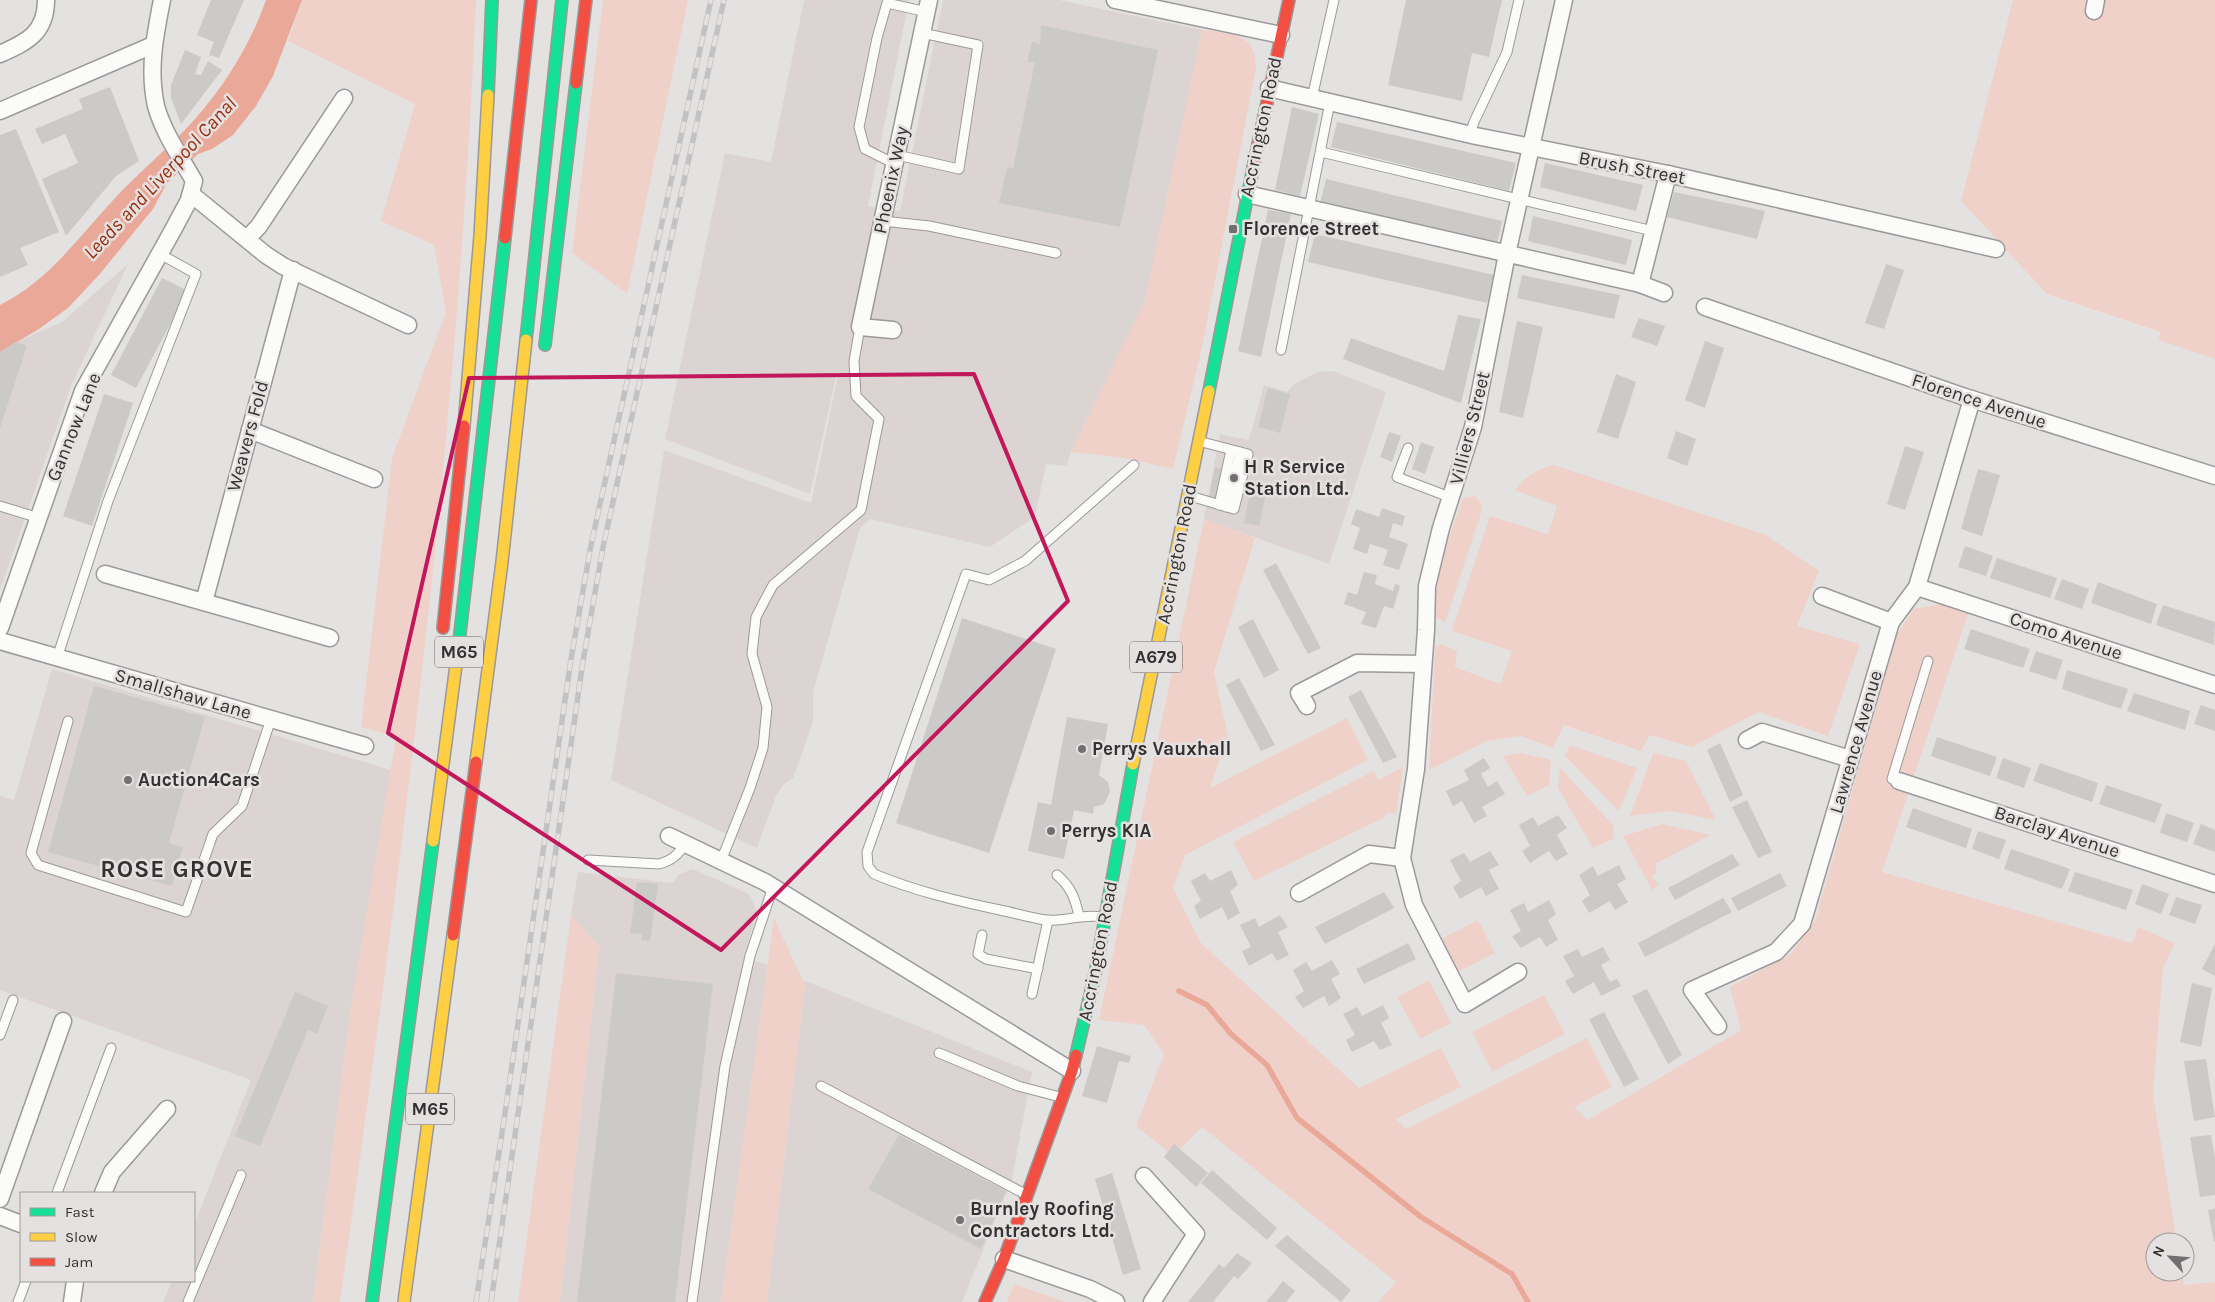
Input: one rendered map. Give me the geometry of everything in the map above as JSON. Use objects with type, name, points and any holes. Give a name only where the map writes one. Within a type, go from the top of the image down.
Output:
[{"type":"main road","points":[[441,643],[456,512],[469,364],[489,82],[492,0]]},
{"type":"main road","name":"M65","points":[[372,1302],[470,563],[531,0]]},
{"type":"main road","name":"M65","points":[[404,1302],[502,562],[562,0]]},
{"type":"main road","points":[[543,360],[586,0]]},
{"type":"main road","name":"Accrington Road","points":[[985,1302],[1004,1259],[1072,1071],[1095,974],[1133,766],[1189,496],[1247,194],[1288,0]]},
{"type":"main road","points":[[455,916],[486,780]]},
{"type":"street","points":[[0,54],[34,36],[45,15],[46,0]]},
{"type":"street","points":[[148,0],[158,19]]},
{"type":"street","points":[[162,0],[153,45],[152,69],[156,107],[196,198],[266,255],[408,325]]},
{"type":"street","points":[[1115,0],[1281,35]]},
{"type":"street","name":"Villiers Street","points":[[1518,972],[1465,1004],[1414,905],[1402,858],[1416,769],[1427,586],[1441,528],[1473,427],[1507,254],[1564,0]]},
{"type":"street","name":"Phoenix Way","points":[[860,327],[928,6]]},
{"type":"street","points":[[0,111],[153,45]]},
{"type":"street","name":"Brush Street","points":[[1269,88],[1530,147],[1668,174],[1996,249]]},
{"type":"street","points":[[247,239],[259,226],[344,98]]},
{"type":"street","points":[[1640,284],[1668,174]]},
{"type":"street","name":"Gannow Lane","points":[[0,628],[83,391],[160,254],[192,188]]},
{"type":"street","points":[[1247,194],[1640,284],[1664,293]]},
{"type":"street","name":"Weavers Fold","points":[[204,602],[294,270]]},
{"type":"street","name":"Florence Avenue","points":[[1704,307],[1972,399],[2215,476]]},
{"type":"street","points":[[860,327],[893,330]]},
{"type":"street","name":"Lawrence Avenue","points":[[1718,1026],[1692,990],[1776,952],[1802,924],[1890,622],[1917,587],[1972,399]]},
{"type":"street","points":[[250,430],[374,479]]},
{"type":"street","points":[[105,574],[330,638]]},
{"type":"street","name":"Como Avenue","points":[[1917,587],[2215,686]]},
{"type":"street","points":[[1822,596],[1890,622]]},
{"type":"street","name":"Smallshaw Lane","points":[[0,641],[365,746]]},
{"type":"street","points":[[1307,706],[1299,693],[1356,663],[1423,664]]},
{"type":"street","points":[[1748,740],[1762,732],[1850,759]]},
{"type":"street","name":"Barclay Avenue","points":[[1899,781],[2215,884]]},
{"type":"street","points":[[670,836],[773,887],[1072,1071]]},
{"type":"street","points":[[1299,893],[1369,854],[1402,858]]},
{"type":"street","points":[[0,1199],[63,1021]]},
{"type":"street","points":[[103,1192],[112,1172],[167,1109]]},
{"type":"street","points":[[1144,1176],[1196,1234],[1152,1302]]},
{"type":"street","points":[[0,1216],[20,1224]]},
{"type":"street","points":[[1004,1259],[1090,1289],[1116,1302]]},
{"type":"street","points":[[72,1302],[75,1282]]},
{"type":"lane","points":[[1312,98],[1334,0]]},
{"type":"lane","points":[[1470,134],[1507,52],[1519,0]]},
{"type":"lane","points":[[922,33],[978,45],[959,169],[896,160],[865,149],[859,127],[877,38],[887,1],[928,6]]},
{"type":"lane","points":[[1281,350],[1330,102]]},
{"type":"lane","points":[[1320,152],[1653,231]]},
{"type":"lane","points":[[883,221],[929,226],[1056,253]]},
{"type":"lane","points":[[57,658],[108,502],[196,274],[160,254]]},
{"type":"lane","points":[[721,861],[750,788],[763,748],[767,707],[752,654],[756,617],[773,585],[861,510],[879,420],[856,396],[854,361],[860,327]]},
{"type":"lane","points":[[1189,496],[1234,509],[1248,454],[1199,442]]},
{"type":"lane","points":[[1408,448],[1398,477],[1452,498]]},
{"type":"lane","points":[[1222,506],[1235,451]]},
{"type":"lane","points":[[1105,918],[1089,914],[1063,920],[1048,920],[950,900],[874,874],[868,866],[867,852],[966,574],[989,580],[1025,561],[1134,465]]},
{"type":"lane","points":[[0,506],[39,518]]},
{"type":"lane","points":[[1899,781],[1892,779],[1928,661]]},
{"type":"lane","points":[[68,721],[30,853],[38,865],[186,912],[213,834],[242,806],[271,719]]},
{"type":"lane","points":[[588,860],[658,864],[669,862],[680,853],[685,844]]},
{"type":"lane","points":[[1057,875],[1068,884],[1074,896],[1079,916]]},
{"type":"lane","points":[[692,1302],[725,1066],[750,956],[773,887]]},
{"type":"lane","points":[[1032,994],[1048,920]]},
{"type":"lane","points":[[982,935],[978,954],[986,959],[1038,969]]},
{"type":"lane","points":[[0,1035],[13,1000]]},
{"type":"lane","points":[[57,1192],[111,1048]]},
{"type":"lane","points":[[939,1053],[1018,1086],[1062,1098]]},
{"type":"lane","points":[[820,1086],[1027,1196]]},
{"type":"lane","points":[[188,1302],[241,1175]]},
{"type":"lane","points":[[18,1302],[26,1282]]},
{"type":"highlighted area","points":[[974,374],[1068,601],[721,950],[388,733],[469,378]]},
{"type":"shaded area","points":[[302,0],[476,0],[456,327],[441,490],[405,815],[340,1302],[313,1302],[350,1013],[396,737],[361,727],[392,458],[446,312],[434,245],[381,221],[415,104],[288,41]]},
{"type":"shaded area","points":[[603,0],[688,0],[627,294],[572,253]]},
{"type":"shaded area","points":[[804,0],[909,0],[868,206],[900,211],[943,0],[1059,0],[1202,30],[1145,302],[1071,452],[1067,466],[1046,464],[1035,517],[990,547],[870,519],[860,528],[813,692],[813,722],[793,778],[783,785],[776,796],[757,848],[611,780],[664,450],[811,503],[839,371],[837,372],[810,494],[665,439],[725,153],[771,162]]},
{"type":"shaded area","points":[[2013,0],[2215,0],[2215,359],[2158,340],[2161,332],[2047,294],[1961,201]]},
{"type":"shaded area","points":[[1202,30],[1232,34],[1247,41],[1252,47],[1255,56],[1256,68],[1203,343],[1173,469],[1124,458],[1071,452],[1145,301]]},
{"type":"shaded area","points":[[128,264],[71,386],[0,590],[0,349],[62,322]]},
{"type":"shaded area","points":[[1333,371],[1386,392],[1329,564],[1204,519],[1220,434],[1249,440],[1264,385],[1287,392],[1294,384],[1318,372]]},
{"type":"shaded area","points":[[1554,465],[1766,535],[1819,571],[1797,626],[1860,644],[1828,736],[1758,712],[1692,747],[1650,735],[1641,751],[1564,725],[1553,748],[1521,736],[1487,741],[1429,770],[1435,648],[1441,644],[1457,651],[1455,667],[1500,684],[1512,651],[1452,631],[1490,516],[1548,534],[1557,506],[1515,490],[1532,474]]},
{"type":"shaded area","points":[[1475,496],[1481,503],[1482,510],[1445,622],[1434,617],[1439,572],[1463,498]]},
{"type":"shaded area","points":[[1204,519],[1255,538],[1214,672],[1228,736],[1210,788],[1347,718],[1368,760],[1185,855],[1173,888],[1201,943],[1359,1088],[1441,1048],[1461,1087],[1396,1119],[1406,1129],[1587,1038],[1612,1087],[1574,1107],[1588,1120],[1741,1030],[1730,987],[1790,955],[1815,921],[1897,635],[1913,609],[1952,602],[1970,608],[1882,872],[2132,943],[2138,927],[2175,943],[2163,968],[2153,1094],[2175,1232],[2145,1232],[2145,1282],[2184,1282],[2184,1285],[2215,1282],[2215,1302],[1378,1302],[1396,1282],[1202,1127],[1173,1156],[1136,1126],[1164,1054],[1144,1025],[1099,1020]]},
{"type":"shaded area","points":[[52,669],[391,770],[350,1013],[313,1302],[163,1302],[172,1282],[195,1282],[195,1222],[251,1080],[0,990],[0,796],[14,800]]},
{"type":"shaded area","points":[[1570,745],[1637,768],[1619,811],[1565,756]]},
{"type":"shaded area","points":[[1521,753],[1551,760],[1549,785],[1527,796],[1503,756]]},
{"type":"shaded area","points":[[1653,753],[1686,761],[1716,820],[1671,811],[1630,816]]},
{"type":"shaded area","points":[[1403,767],[1396,814],[1388,813],[1383,818],[1254,881],[1233,842],[1374,771],[1379,780]]},
{"type":"shaded area","points":[[1560,768],[1614,826],[1613,839],[1593,848],[1558,788]]},
{"type":"shaded area","points":[[1662,824],[1711,835],[1655,864],[1657,872],[1652,877],[1659,885],[1652,890],[1623,836]]},
{"type":"shaded area","points":[[693,869],[749,894],[757,911],[744,957],[768,965],[721,1302],[560,1302],[599,947],[571,915],[578,872],[673,883],[679,874]]},
{"type":"shaded area","points":[[571,915],[599,947],[560,1302],[518,1302]]},
{"type":"shaded area","points":[[774,918],[805,985],[767,1302],[721,1302]]},
{"type":"shaded area","points":[[1478,920],[1495,953],[1458,972],[1441,939]]},
{"type":"shaded area","points":[[803,980],[1032,1072],[1012,1179],[962,1302],[767,1302],[805,985]]},
{"type":"shaded area","points":[[1429,980],[1451,1023],[1420,1039],[1397,997]]},
{"type":"shaded area","points":[[1544,995],[1565,1034],[1492,1072],[1472,1032]]},
{"type":"shaded area","points":[[1014,1284],[1066,1302],[1007,1302]]},
{"type":"water","name":"Leeds and Liverpool Canal","points":[[266,0],[302,0],[273,76],[256,106],[233,135],[212,149],[198,154],[167,183],[153,209],[99,275],[68,308],[39,329],[0,352],[0,305],[18,295],[49,270],[126,187],[194,120],[227,78],[245,48]]},
{"type":"building","points":[[211,0],[244,0],[219,58],[209,55],[214,42],[197,35]]},
{"type":"building","points":[[1406,0],[1502,0],[1489,57],[1472,53],[1462,101],[1388,85]]},
{"type":"building","points":[[1041,25],[1158,50],[1120,227],[999,203],[1007,167],[1013,168],[1035,62],[1027,62],[1032,42],[1040,44]]},
{"type":"building","points":[[185,50],[201,57],[195,74],[201,75],[208,61],[222,70],[181,124],[171,98],[171,85]]},
{"type":"building","points":[[110,87],[139,161],[116,176],[66,236],[42,179],[78,163],[65,134],[42,144],[35,129],[83,109],[79,99]]},
{"type":"building","points":[[1292,107],[1319,114],[1300,196],[1275,190]]},
{"type":"building","points":[[1337,122],[1516,163],[1509,191],[1331,147]]},
{"type":"building","points":[[16,129],[59,232],[20,248],[28,265],[0,277],[0,135]]},
{"type":"building","points":[[1545,163],[1643,185],[1636,211],[1540,187]]},
{"type":"building","points":[[1326,179],[1502,221],[1497,244],[1320,203]]},
{"type":"building","points":[[1674,192],[1765,211],[1757,239],[1667,217]]},
{"type":"building","points":[[1268,210],[1291,214],[1261,357],[1238,351]]},
{"type":"building","points":[[1533,216],[1632,240],[1626,265],[1528,241]]},
{"type":"building","points":[[1315,234],[1494,275],[1487,303],[1308,262]]},
{"type":"building","points":[[1886,264],[1904,270],[1884,329],[1865,323]]},
{"type":"building","points":[[1522,275],[1620,295],[1614,319],[1517,298]]},
{"type":"building","points":[[162,278],[188,291],[136,388],[111,375]]},
{"type":"building","points":[[1458,315],[1481,319],[1461,403],[1343,359],[1351,338],[1444,371]]},
{"type":"building","points":[[1639,318],[1665,326],[1657,346],[1631,337]]},
{"type":"building","points":[[1517,321],[1543,327],[1523,418],[1499,412]]},
{"type":"building","points":[[1705,341],[1724,348],[1705,408],[1685,400]]},
{"type":"building","points":[[15,342],[27,346],[0,428],[0,352]]},
{"type":"building","points":[[1616,374],[1636,382],[1618,439],[1597,432]]},
{"type":"building","points":[[1268,388],[1290,394],[1280,433],[1258,427]]},
{"type":"building","points":[[104,394],[133,403],[92,526],[63,516]]},
{"type":"building","points":[[1676,431],[1696,439],[1687,466],[1667,458]]},
{"type":"building","points":[[1389,432],[1401,436],[1392,462],[1380,457]]},
{"type":"building","points":[[1421,442],[1434,447],[1425,474],[1412,469]]},
{"type":"building","points":[[1905,446],[1924,452],[1905,510],[1887,504]]},
{"type":"building","points":[[1215,467],[1246,473],[1240,503],[1209,497]]},
{"type":"building","points":[[1978,469],[2000,475],[1982,536],[1961,529]]},
{"type":"building","points":[[1252,481],[1268,484],[1259,526],[1244,523]]},
{"type":"building","points":[[1382,508],[1405,516],[1402,526],[1393,523],[1389,537],[1408,544],[1399,570],[1383,565],[1388,550],[1370,544],[1367,554],[1353,549],[1360,528],[1351,524],[1356,509],[1379,517]]},
{"type":"building","points":[[1965,546],[1993,556],[1986,576],[1958,567]]},
{"type":"building","points":[[1997,558],[2057,578],[2050,598],[1990,578]]},
{"type":"building","points":[[1276,563],[1321,648],[1308,654],[1263,570]]},
{"type":"building","points":[[1364,572],[1377,575],[1375,584],[1393,591],[1395,584],[1400,586],[1393,609],[1384,606],[1376,628],[1361,624],[1366,612],[1344,604],[1348,592],[1357,595]]},
{"type":"building","points":[[2062,579],[2089,589],[2082,609],[2054,599]]},
{"type":"building","points":[[2098,582],[2157,604],[2151,624],[2091,603]]},
{"type":"building","points":[[2163,605],[2215,622],[2214,645],[2156,625]]},
{"type":"building","points":[[962,618],[1056,649],[989,853],[896,823]]},
{"type":"building","points":[[1253,619],[1279,670],[1264,678],[1238,627]]},
{"type":"building","points":[[1971,629],[2030,649],[2023,668],[1964,649]]},
{"type":"building","points":[[2036,651],[2063,660],[2056,680],[2029,671]]},
{"type":"building","points":[[2067,670],[2128,689],[2121,709],[2062,689]]},
{"type":"building","points":[[1239,678],[1275,745],[1261,751],[1226,685]]},
{"type":"building","name":"Auction4Cars","points":[[94,686],[205,717],[169,843],[183,847],[172,886],[48,852]]},
{"type":"building","points":[[1361,690],[1397,757],[1383,763],[1348,697]]},
{"type":"building","points":[[2134,693],[2190,711],[2185,730],[2127,711]]},
{"type":"building","points":[[2201,705],[2215,710],[2215,731],[2194,724]]},
{"type":"building","name":"Perrys Vauxhall","points":[[1067,717],[1108,724],[1099,775],[1108,782],[1110,792],[1104,804],[1094,807],[1093,814],[1074,810],[1064,859],[1028,851],[1038,802],[1051,805]]},
{"type":"building","points":[[1937,737],[1997,757],[1990,776],[1931,756]]},
{"type":"building","points":[[1720,743],[1743,795],[1730,802],[1707,750]]},
{"type":"building","points":[[1484,758],[1490,768],[1481,774],[1488,787],[1497,781],[1505,794],[1482,807],[1487,816],[1474,823],[1462,801],[1453,806],[1446,791],[1469,780],[1464,770]]},
{"type":"building","points":[[2003,758],[2031,768],[2024,788],[1996,778]]},
{"type":"building","points":[[2040,763],[2098,783],[2092,802],[2033,781]]},
{"type":"building","points":[[2106,785],[2162,804],[2155,823],[2099,804]]},
{"type":"building","points":[[1747,800],[1772,852],[1758,858],[1732,807]]},
{"type":"building","points":[[1913,808],[1972,829],[1966,848],[1906,827]]},
{"type":"building","points":[[2166,813],[2194,823],[2187,842],[2160,833]]},
{"type":"building","points":[[1558,815],[1567,828],[1557,835],[1568,854],[1556,861],[1549,851],[1530,863],[1522,851],[1530,846],[1519,825],[1533,817],[1538,826]]},
{"type":"building","points":[[2201,824],[2215,830],[2215,852],[2193,844]]},
{"type":"building","points":[[1978,831],[2006,840],[1999,859],[1972,849]]},
{"type":"building","points":[[2011,849],[2070,869],[2062,889],[2004,869]]},
{"type":"building","points":[[1490,851],[1499,865],[1489,870],[1499,889],[1486,896],[1481,887],[1460,899],[1453,887],[1461,881],[1450,860],[1464,853],[1470,862]]},
{"type":"building","points":[[1732,854],[1740,865],[1675,900],[1668,888]]},
{"type":"building","points":[[1619,865],[1626,879],[1617,884],[1628,902],[1615,910],[1610,901],[1589,913],[1582,901],[1590,895],[1579,875],[1593,866],[1598,876]]},
{"type":"building","points":[[1231,870],[1238,885],[1230,891],[1240,913],[1228,920],[1222,907],[1200,919],[1194,906],[1201,901],[1191,881],[1205,873],[1210,881]]},
{"type":"building","points":[[2075,872],[2133,890],[2126,910],[2068,891]]},
{"type":"building","points":[[1780,873],[1787,886],[1738,911],[1731,898]]},
{"type":"building","points":[[637,882],[658,884],[650,941],[641,940],[642,934],[630,933]]},
{"type":"building","points":[[2142,884],[2169,894],[2161,914],[2135,904]]},
{"type":"building","points":[[1384,892],[1394,908],[1325,944],[1315,927]]},
{"type":"building","points":[[2176,897],[2202,905],[2195,924],[2169,915]]},
{"type":"building","points":[[1723,898],[1732,912],[1645,957],[1638,943]]},
{"type":"building","points":[[1549,900],[1556,914],[1548,920],[1558,940],[1546,947],[1540,937],[1521,948],[1512,936],[1521,931],[1510,910],[1524,903],[1528,912]]},
{"type":"building","points":[[1280,915],[1288,927],[1278,932],[1289,955],[1277,961],[1272,953],[1249,966],[1242,951],[1251,947],[1240,925],[1255,918],[1259,927]]},
{"type":"building","points":[[1408,943],[1416,959],[1364,984],[1356,969]]},
{"type":"building","points":[[2215,944],[2215,976],[2202,969]]},
{"type":"building","points":[[1603,947],[1610,960],[1601,965],[1610,982],[1617,979],[1621,986],[1601,996],[1594,982],[1573,994],[1565,981],[1574,976],[1563,956],[1578,949],[1582,957]]},
{"type":"building","points":[[1332,960],[1340,974],[1331,979],[1341,998],[1329,1006],[1324,996],[1303,1008],[1295,997],[1304,991],[1293,970],[1306,962],[1312,971]]},
{"type":"building","points":[[616,973],[713,984],[675,1302],[577,1302]]},
{"type":"building","points":[[2192,983],[2212,988],[2201,1047],[2180,1042]]},
{"type":"building","points":[[1647,989],[1682,1055],[1668,1064],[1632,996]]},
{"type":"building","points":[[295,992],[328,1006],[317,1034],[308,1030],[260,1146],[235,1136]]},
{"type":"building","points":[[1383,1005],[1389,1018],[1381,1023],[1392,1045],[1380,1050],[1374,1041],[1352,1052],[1346,1040],[1355,1035],[1343,1014],[1357,1007],[1362,1016]]},
{"type":"building","points":[[1604,1012],[1639,1079],[1624,1087],[1589,1019]]},
{"type":"building","points":[[1097,1046],[1131,1056],[1129,1063],[1119,1061],[1107,1103],[1082,1096]]},
{"type":"building","points":[[2206,1059],[2215,1117],[2194,1121],[2184,1061]]},
{"type":"building","name":"Burnley Roofing Contractors Ltd.","points":[[899,1135],[1006,1191],[981,1249],[868,1189]]},
{"type":"building","points":[[2211,1135],[2215,1159],[2215,1195],[2200,1197],[2190,1137]]},
{"type":"building","points":[[1174,1144],[1208,1173],[1196,1187],[1164,1157]]},
{"type":"building","points":[[1212,1170],[1277,1228],[1267,1240],[1201,1183]]},
{"type":"building","points":[[1112,1173],[1141,1269],[1123,1275],[1095,1179]]},
{"type":"building","points":[[2215,1209],[2215,1242],[2214,1242],[2208,1210]]},
{"type":"building","points":[[1287,1235],[1351,1290],[1341,1302],[1275,1246]]},
{"type":"building","points":[[1237,1253],[1252,1263],[1238,1279],[1234,1276],[1213,1302],[1188,1302],[1219,1264],[1224,1268]]},
{"type":"building","points":[[1283,1281],[1295,1291],[1286,1302],[1266,1302]]},
{"type":"waterway","points":[[1179,991],[1207,1005],[1231,1034],[1267,1065],[1297,1118],[1421,1217],[1512,1274],[1528,1302]]},
{"type":"railway","points":[[476,1302],[571,659],[591,545],[711,0]]},
{"type":"railway","points":[[491,1302],[583,661],[603,547],[724,0]]},
{"type":"traffic: fast","points":[[488,95],[492,0]]},
{"type":"traffic: fast","points":[[526,340],[562,0]]},
{"type":"traffic: fast","points":[[545,345],[576,83]]},
{"type":"traffic: fast","points":[[1209,391],[1253,168]]},
{"type":"traffic: fast","points":[[459,642],[505,238]]},
{"type":"traffic: fast","points":[[1076,1055],[1095,974],[1133,764]]},
{"type":"traffic: fast","points":[[372,1302],[433,841]]},
{"type":"traffic: slow","points":[[464,426],[480,236],[488,95]]},
{"type":"traffic: slow","points":[[476,762],[502,562],[526,340]]},
{"type":"traffic: slow","points":[[1133,764],[1209,391]]},
{"type":"traffic: slow","points":[[433,841],[459,642]]},
{"type":"traffic: slow","points":[[404,1302],[453,935]]},
{"type":"traffic: jam","points":[[505,238],[531,0]]},
{"type":"traffic: jam","points":[[576,83],[586,0]]},
{"type":"traffic: jam","points":[[1253,168],[1289,0]]},
{"type":"traffic: jam","points":[[443,628],[464,426]]},
{"type":"traffic: jam","points":[[453,935],[476,762]]},
{"type":"traffic: jam","points":[[985,1302],[1004,1259],[1072,1071],[1076,1055]]},
{"type":"place","name":"Florence Street","points":[[1233,229]]},
{"type":"place","name":"H R Service Station Ltd.","points":[[1234,478]]},
{"type":"place","name":"Perrys Vauxhall","points":[[1082,749]]},
{"type":"place","name":"Auction4Cars","points":[[128,780]]},
{"type":"place","name":"Perrys KIA","points":[[1051,831]]},
{"type":"place","name":"Burnley Roofing Contractors Ltd.","points":[[960,1220]]},
{"type":"district","name":"ROSE GROVE","points":[[177,869]]}]
